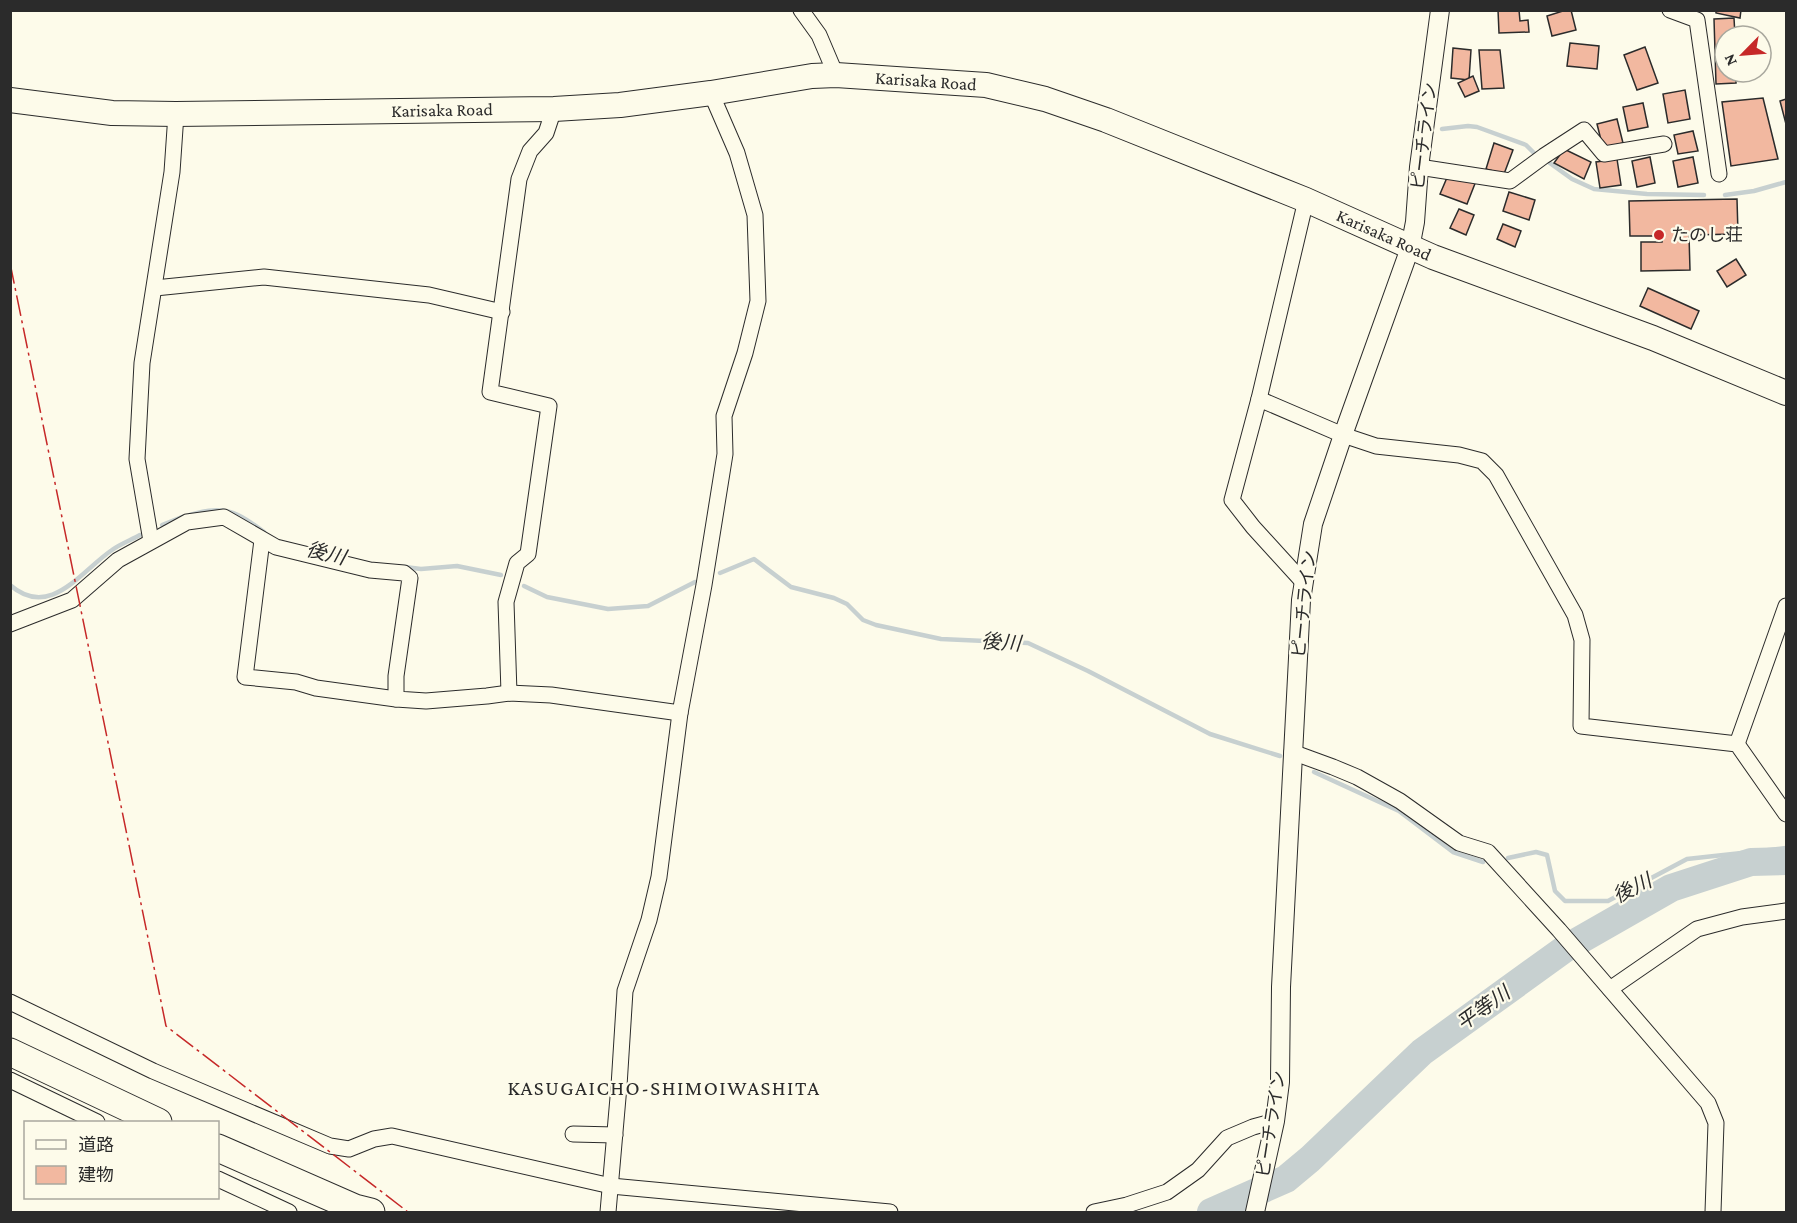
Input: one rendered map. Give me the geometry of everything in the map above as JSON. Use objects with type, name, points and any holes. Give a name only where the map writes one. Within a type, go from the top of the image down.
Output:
[{"type":"highway","name":"Karisaka Road","points":[[10,100],[112,113],[554,109],[620,105],[812,76],[836,75],[986,85],[1046,99],[1106,120],[1306,201],[1410,248],[1653,338],[1786,393]]},
{"type":"highway","points":[[10,1052],[156,1121]]},
{"type":"highway","points":[[219,1148],[363,1210]]},
{"type":"street","points":[[801,10],[819,35],[836,75]]},
{"type":"street","name":"ピーチライン","points":[[1256,1212],[1269,1154],[1280,1082],[1281,987],[1300,600],[1313,524],[1410,248],[1440,10]]},
{"type":"street","points":[[1670,10],[1697,21],[1719,174]]},
{"type":"street","points":[[608,1212],[620,1086],[625,991],[649,920],[659,877],[680,713],[725,454],[723,416],[745,353],[758,301],[755,215],[737,153],[711,93]]},
{"type":"street","points":[[509,693],[506,602],[517,563],[528,554],[549,406],[490,392],[519,179],[530,151],[546,133],[554,109]]},
{"type":"street","points":[[151,541],[137,459],[142,363],[172,172],[176,114]]},
{"type":"street","points":[[1419,167],[1510,181],[1584,130],[1604,154],[1664,144]]},
{"type":"street","points":[[1304,583],[1253,528],[1232,500],[1259,399],[1306,201]]},
{"type":"street","points":[[155,288],[264,277],[429,295],[502,312]]},
{"type":"street","points":[[1259,399],[1343,435],[1376,446],[1459,455],[1482,461],[1496,475],[1575,615],[1582,640],[1581,726],[1737,744],[1786,814]]},
{"type":"street","points":[[10,624],[72,600],[118,560],[187,522],[224,517],[276,547],[370,570],[404,573],[410,578],[396,676],[396,699]]},
{"type":"street","points":[[262,540],[245,677],[296,682],[316,688],[396,699],[426,701],[509,693],[550,695],[680,713]]},
{"type":"street","points":[[1737,744],[1786,606]]},
{"type":"street","points":[[1292,752],[1357,777],[1400,801],[1460,843],[1488,852],[1708,1103],[1716,1123],[1713,1212]]},
{"type":"street","points":[[1610,989],[1697,929],[1742,917],[1786,911]]},
{"type":"street","points":[[10,1002],[153,1071],[330,1146],[349,1149],[374,1139],[392,1136],[611,1186],[890,1212]]},
{"type":"street","points":[[10,1080],[95,1121]]},
{"type":"street","points":[[1094,1212],[1127,1205],[1167,1192],[1198,1170],[1227,1138],[1275,1121]]},
{"type":"street","points":[[573,1134],[615,1135]]},
{"type":"street","points":[[219,1179],[290,1212]]},
{"type":"building","points":[[1498,10],[1519,10],[1520,21],[1528,20],[1529,32],[1499,33]]},
{"type":"building","points":[[1571,10],[1576,30],[1552,36],[1547,16]]},
{"type":"building","points":[[1716,10],[1741,10],[1740,18],[1716,13]]},
{"type":"building","points":[[1734,18],[1734,24],[1714,24],[1714,19]]},
{"type":"building","points":[[1570,43],[1599,46],[1597,69],[1567,66]]},
{"type":"building","points":[[1645,47],[1658,83],[1637,90],[1624,55]]},
{"type":"building","points":[[1453,48],[1471,50],[1469,80],[1451,78]]},
{"type":"building","points":[[1479,50],[1500,50],[1504,88],[1482,89]]},
{"type":"building","points":[[1473,76],[1479,91],[1465,97],[1458,83]]},
{"type":"building","points":[[1685,90],[1690,119],[1668,123],[1663,94]]},
{"type":"building","points":[[1763,98],[1778,159],[1731,166],[1722,102]]},
{"type":"building","points":[[1786,99],[1786,124],[1780,101]]},
{"type":"building","points":[[1643,103],[1648,127],[1628,131],[1623,107]]},
{"type":"building","points":[[1617,119],[1623,143],[1603,148],[1597,124]]},
{"type":"building","points":[[1693,131],[1698,151],[1678,154],[1674,135]]},
{"type":"building","points":[[1494,143],[1513,150],[1504,174],[1486,169]]},
{"type":"building","points":[[1564,149],[1591,162],[1584,179],[1554,163]]},
{"type":"building","points":[[1650,157],[1655,183],[1637,187],[1632,161]]},
{"type":"building","points":[[1693,157],[1698,183],[1678,187],[1673,161]]},
{"type":"building","points":[[1617,159],[1621,185],[1600,188],[1596,162]]},
{"type":"building","points":[[1449,173],[1476,181],[1467,204],[1440,194]]},
{"type":"building","points":[[1509,192],[1535,200],[1529,220],[1503,211]]},
{"type":"building","name":"たのし荘","points":[[1737,199],[1738,234],[1689,235],[1690,270],[1641,271],[1641,242],[1662,242],[1662,236],[1630,236],[1629,201]]},
{"type":"building","points":[[1459,209],[1474,215],[1466,235],[1450,228]]},
{"type":"building","points":[[1503,224],[1521,231],[1515,247],[1497,239]]},
{"type":"building","points":[[1736,259],[1746,275],[1727,287],[1717,271]]},
{"type":"building","points":[[1648,288],[1699,311],[1691,329],[1640,306]]},
{"type":"waterway","points":[[1442,129],[1477,127],[1526,145],[1534,153]]},
{"type":"waterway","points":[[1547,161],[1572,179],[1594,189],[1647,194],[1704,195]]},
{"type":"waterway","points":[[1725,195],[1754,191],[1786,182]]},
{"type":"waterway","name":"後川","points":[[190,515],[212,510],[230,512],[246,519],[264,532]]},
{"type":"waterway","name":"後川","points":[[162,525],[182,517]]},
{"type":"waterway","name":"後川","points":[[10,585],[25,594],[38,597],[52,595],[77,580],[115,548],[140,535]]},
{"type":"waterway","name":"後川","points":[[720,573],[754,559],[791,587],[834,598],[847,604],[863,620],[876,625],[941,639],[1028,643],[1210,734],[1280,756]]},
{"type":"waterway","name":"後川","points":[[405,567],[421,569],[457,566],[501,575]]},
{"type":"waterway","name":"後川","points":[[524,586],[547,597],[608,609],[648,606],[695,582]]},
{"type":"waterway","name":"後川","points":[[1314,772],[1399,811],[1453,852],[1483,862]]},
{"type":"waterway","name":"後川","points":[[1508,858],[1536,852],[1547,855],[1555,891],[1565,901],[1608,901],[1687,859],[1786,848]]},
{"type":"waterway","name":"平等川","points":[[1211,1212],[1286,1179],[1422,1052],[1566,948],[1671,888],[1751,862],[1786,861]]},
{"type":"power","points":[[10,263],[166,1026],[408,1212]]},
{"type":"place","name":"たのし荘","points":[[1659,235]]},
{"type":"district","name":"KASUGAICHO-SHIMOIWASHITA","points":[[664,1088]]}]
